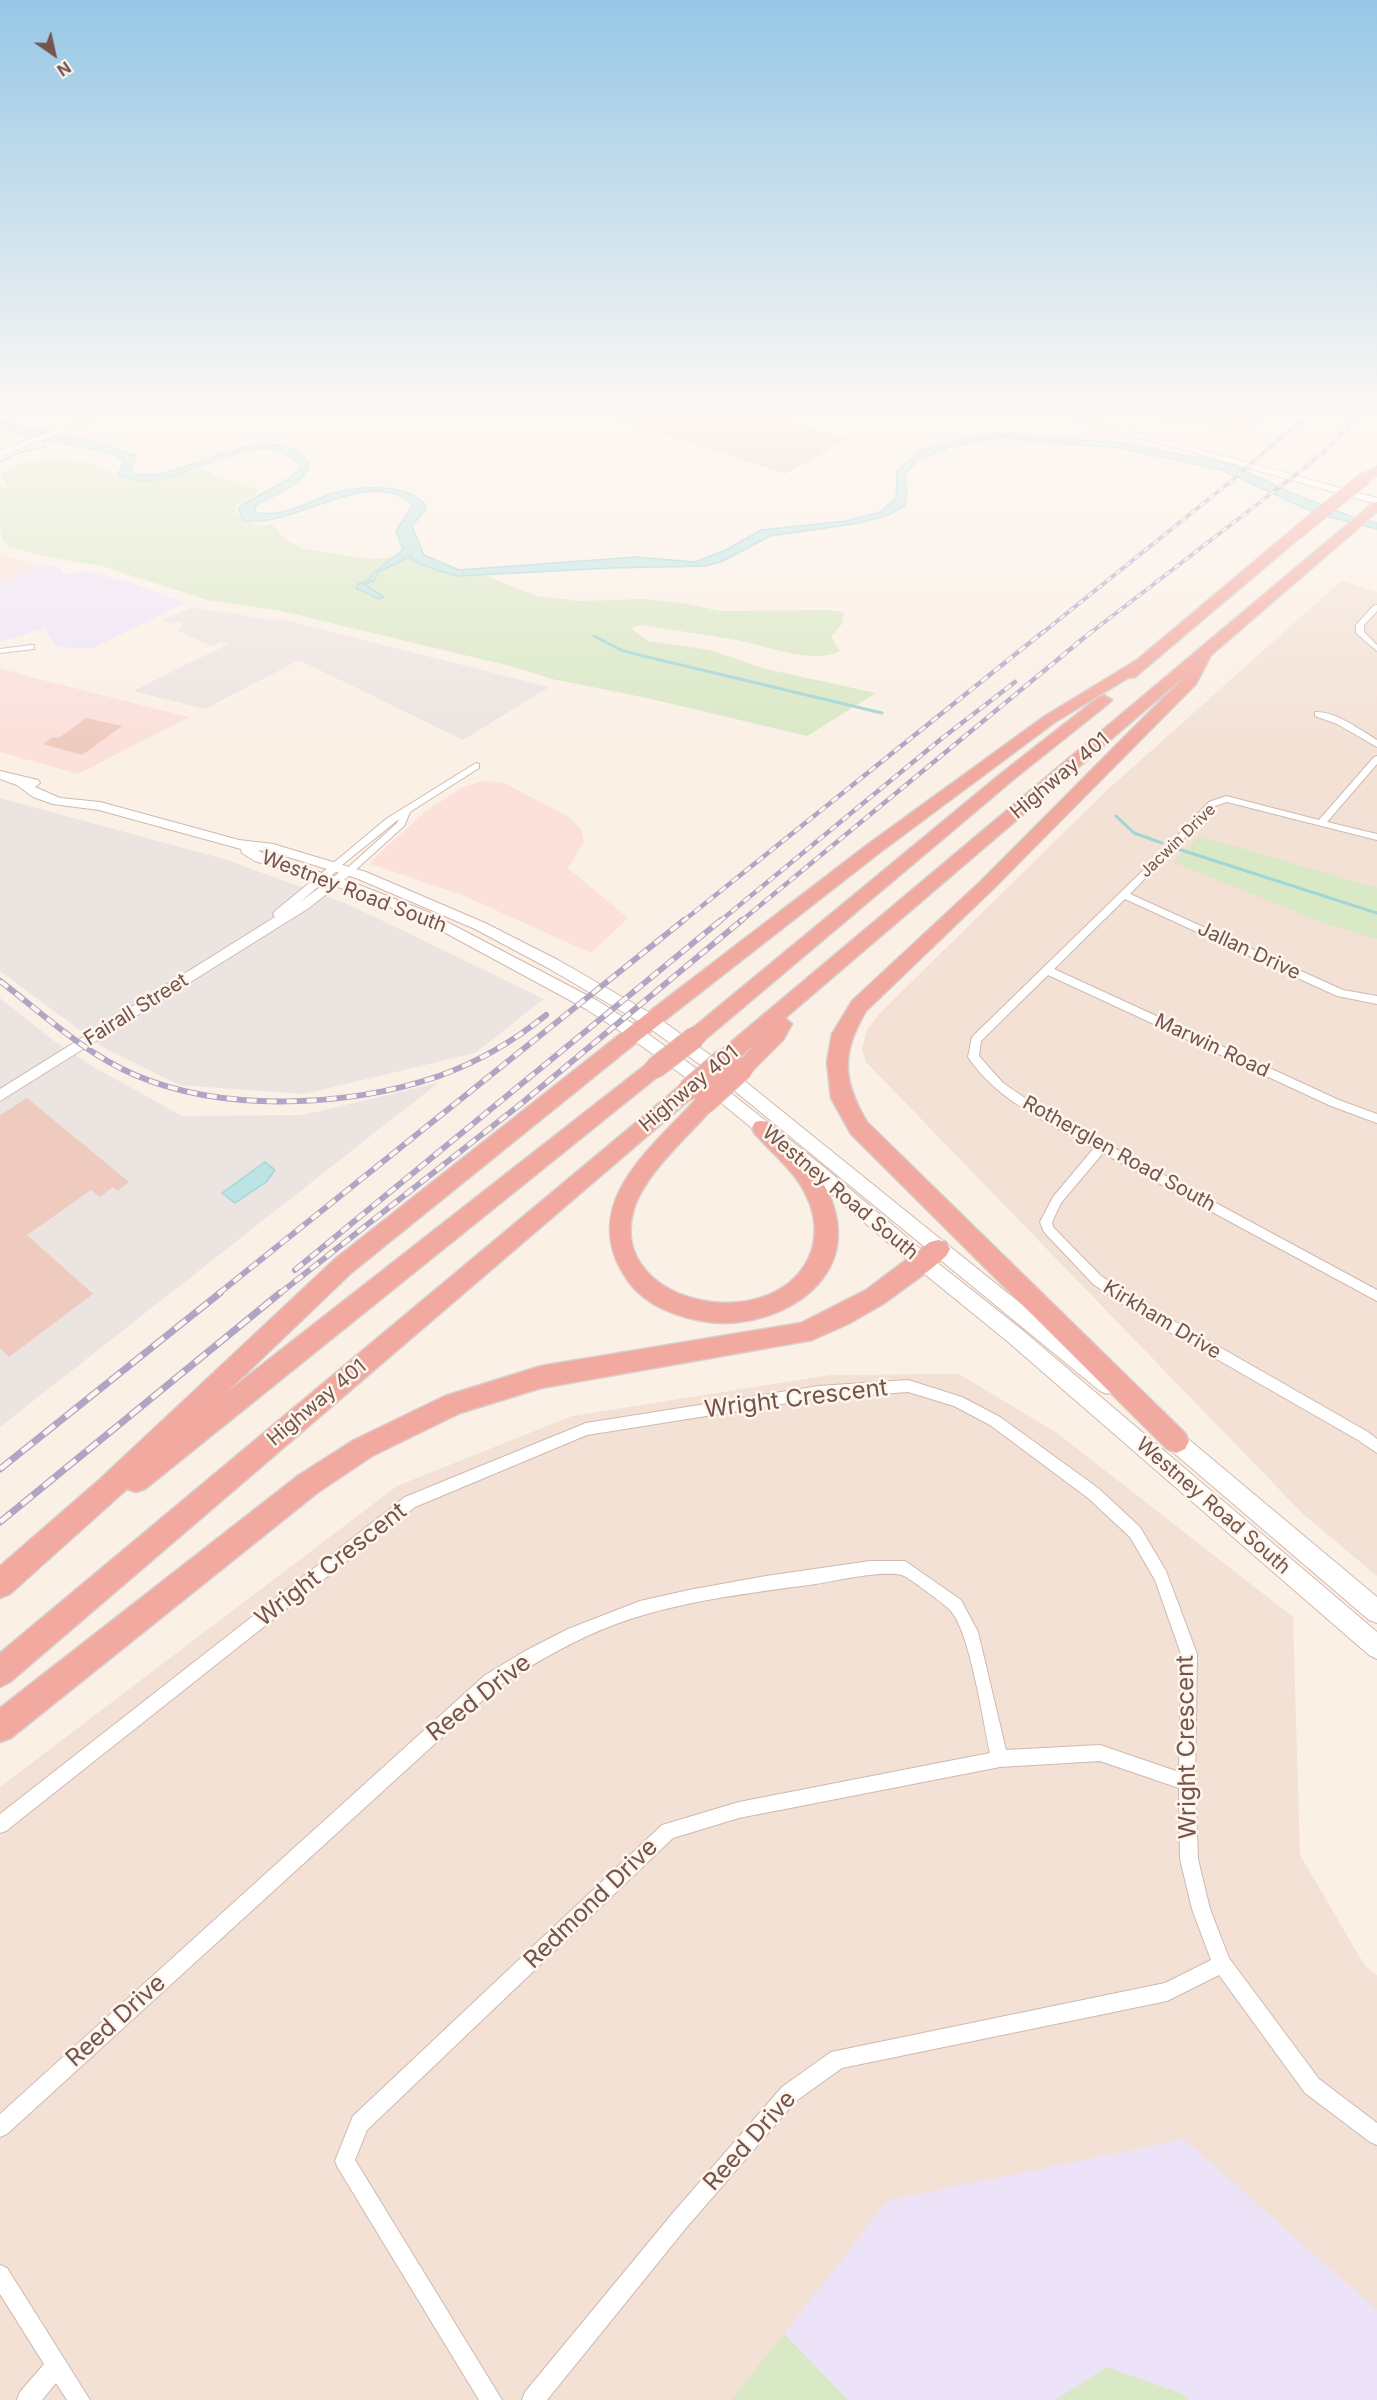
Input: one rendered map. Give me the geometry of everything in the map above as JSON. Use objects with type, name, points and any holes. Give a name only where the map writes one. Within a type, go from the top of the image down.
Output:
[{"type":"highway","name":"Highway 401","points":[[0,1586],[695,1037],[1009,775],[1100,704],[1140,664],[1310,522]]},
{"type":"highway","name":"Highway 401","points":[[0,1672],[734,1063],[776,1035],[799,998],[1357,522]]},
{"type":"highway","points":[[1176,1441],[859,1128],[842,1098],[837,1062],[842,1034],[859,1006],[987,885],[1191,681],[1204,653]]},
{"type":"highway","points":[[0,1586],[106,1490],[343,1266],[643,1027],[873,849],[1050,719],[1140,664]]},
{"type":"highway","points":[[697,1096],[633,1185],[621,1212],[620,1229],[623,1250],[631,1270],[640,1281],[661,1296],[682,1306],[712,1312],[740,1313],[771,1306],[790,1295],[813,1274],[823,1255],[827,1240],[825,1216],[818,1195],[796,1165],[763,1128]]},
{"type":"highway","points":[[0,1727],[308,1484],[363,1448],[454,1404],[541,1377],[802,1333],[832,1322],[869,1302],[930,1256]]},
{"type":"main road","name":"Westney Road South","points":[[0,775],[22,782],[30,791],[49,797],[81,806],[100,806],[238,844],[260,858],[335,874],[407,893],[518,944],[643,1027],[748,1092],[1014,1335],[1377,1647]]},
{"type":"main road","name":"Westney Road South","points":[[643,1027],[819,1173],[1176,1441],[1377,1612]]},
{"type":"street","points":[[1377,607],[1360,625],[1360,633],[1377,649]]},
{"type":"street","points":[[1368,641],[1377,640]]},
{"type":"street","points":[[0,651],[31,647]]},
{"type":"street","points":[[1318,714],[1340,722],[1377,744]]},
{"type":"street","points":[[1321,823],[1377,759]]},
{"type":"street","points":[[335,874],[389,821],[476,766]]},
{"type":"street","name":"Jacwin Drive","points":[[1047,970],[1212,804],[1226,800],[1377,837]]},
{"type":"street","points":[[335,874],[401,824],[406,812]]},
{"type":"street","name":"Fairall Street","points":[[0,1096],[272,924],[289,916],[335,874]]},
{"type":"street","name":"Jallan Drive","points":[[1124,895],[1341,993],[1377,1000]]},
{"type":"street","name":"Marwin Road","points":[[1047,970],[1335,1103],[1377,1119]]},
{"type":"street","name":"Rotherglen Road South","points":[[1047,970],[976,1040],[973,1057],[999,1086],[1034,1110],[1377,1296]]},
{"type":"street","name":"Kirkham Drive","points":[[1102,1146],[1057,1200],[1046,1222],[1048,1229],[1097,1280],[1136,1306],[1363,1436],[1377,1447]]},
{"type":"street","name":"Wright Crescent","points":[[0,1825],[410,1502],[586,1430],[819,1392],[908,1386],[957,1401],[995,1421],[1093,1493],[1135,1532],[1161,1576],[1189,1654],[1187,1783],[1189,1859],[1201,1909],[1222,1964],[1312,2086],[1377,2135]]},
{"type":"street","name":"Reed Drive","points":[[0,2127],[490,1682],[533,1653],[603,1622],[662,1603],[870,1568],[905,1568],[956,1605],[973,1637],[1000,1759]]},
{"type":"street","name":"Redmond Drive","points":[[491,2400],[345,2161],[360,2123],[668,1831],[740,1810],[1000,1759],[1100,1753],[1187,1783]]},
{"type":"street","name":"Reed Drive","points":[[533,2400],[679,2221],[789,2094],[838,2059],[1167,1992],[1222,1964]]},
{"type":"street","points":[[0,2275],[79,2400]]},
{"type":"street","points":[[28,2400],[56,2366]]},
{"type":"shaded area","points":[[0,554],[40,566],[0,583]]},
{"type":"shaded area","points":[[46,564],[60,567],[63,574],[86,571],[132,583],[185,603],[91,649],[57,647],[45,628],[0,642],[0,583]]},
{"type":"shaded area","points":[[1341,581],[1377,592],[1377,1576],[1303,1514],[866,1062],[862,1049],[867,1030],[880,1013],[1105,792]]},
{"type":"shaded area","points":[[194,607],[277,621],[281,619],[549,687],[463,740],[299,660],[205,709],[133,691],[228,644],[219,642],[211,646],[177,630],[184,625],[161,620]]},
{"type":"shaded area","points":[[0,668],[189,717],[78,774],[0,752]]},
{"type":"shaded area","points":[[484,781],[504,783],[569,817],[581,829],[584,842],[568,868],[628,918],[591,953],[462,895],[371,864],[373,859],[426,811],[463,787]]},
{"type":"shaded area","points":[[0,798],[224,859],[350,905],[544,999],[475,1053],[304,1094],[179,1085],[104,1048],[0,971]]},
{"type":"shaded area","points":[[0,998],[53,1040],[92,1066],[182,1116],[303,1115],[438,1083],[0,1427]]},
{"type":"shaded area","points":[[959,1374],[1057,1433],[1293,1617],[1300,1855],[1365,1966],[1377,1975],[1377,2400],[0,2400],[0,1787],[397,1486],[572,1416],[830,1375]]},
{"type":"shaded area","points":[[1184,2139],[1377,2310],[1377,2400],[848,2400],[784,2334],[887,2201]]},
{"type":"green space","points":[[0,522],[251,522],[256,525],[273,525],[285,539],[301,548],[370,559],[413,556],[458,576],[484,575],[537,596],[578,601],[646,599],[721,611],[828,610],[844,612],[842,624],[831,637],[840,651],[816,656],[788,653],[736,640],[688,632],[640,625],[631,628],[648,641],[711,650],[762,668],[876,693],[807,736],[647,698],[552,679],[514,667],[281,611],[207,600],[101,566],[52,558],[8,547],[2,539]]},
{"type":"green space","points":[[1200,836],[1377,888],[1377,939],[1326,924],[1173,862]]},
{"type":"green space","points":[[784,2334],[848,2400],[731,2400]]},
{"type":"green space","points":[[1107,2367],[1183,2394],[1189,2400],[1055,2400]]},
{"type":"water","points":[[402,522],[415,522],[412,526],[424,555],[459,570],[636,557],[695,562],[726,550],[761,530],[837,522],[864,522],[770,536],[723,561],[706,566],[611,568],[458,576],[411,560],[411,556],[378,572],[374,581],[364,584],[384,597],[379,599],[356,588],[358,584],[369,580],[372,574],[403,550],[396,531]]},
{"type":"water","points":[[1349,522],[1377,523],[1377,529]]},
{"type":"water","points":[[265,1162],[275,1170],[266,1182],[235,1203],[222,1193]]},
{"type":"building","points":[[86,718],[122,726],[82,755],[43,744],[53,737],[59,738]]},
{"type":"building","points":[[27,1098],[129,1182],[117,1191],[113,1187],[100,1197],[91,1190],[27,1235],[93,1294],[9,1357],[0,1348],[0,1115]]},
{"type":"waterway","points":[[594,636],[621,650],[635,654],[882,713]]},
{"type":"waterway","points":[[1116,816],[1134,833],[1162,843]]},
{"type":"waterway","points":[[1178,849],[1377,913]]},
{"type":"railway","points":[[1041,634],[1180,522]]},
{"type":"railway","points":[[1089,634],[1234,522]]},
{"type":"railway","points":[[682,922],[1043,632]]},
{"type":"railway","points":[[740,922],[1091,632]]},
{"type":"railway","points":[[719,922],[941,739],[1015,682]]},
{"type":"railway","points":[[218,1294],[684,920]]},
{"type":"railway","points":[[295,1270],[721,920]]},
{"type":"railway","points":[[279,1294],[522,1103],[742,920]]},
{"type":"railway","points":[[0,981],[64,1032],[116,1066],[170,1087],[207,1096],[247,1100],[327,1099],[404,1086],[439,1076],[482,1057],[521,1034],[546,1015]]},
{"type":"railway","points":[[0,1469],[220,1293]]},
{"type":"railway","points":[[0,1522],[280,1293]]}]
